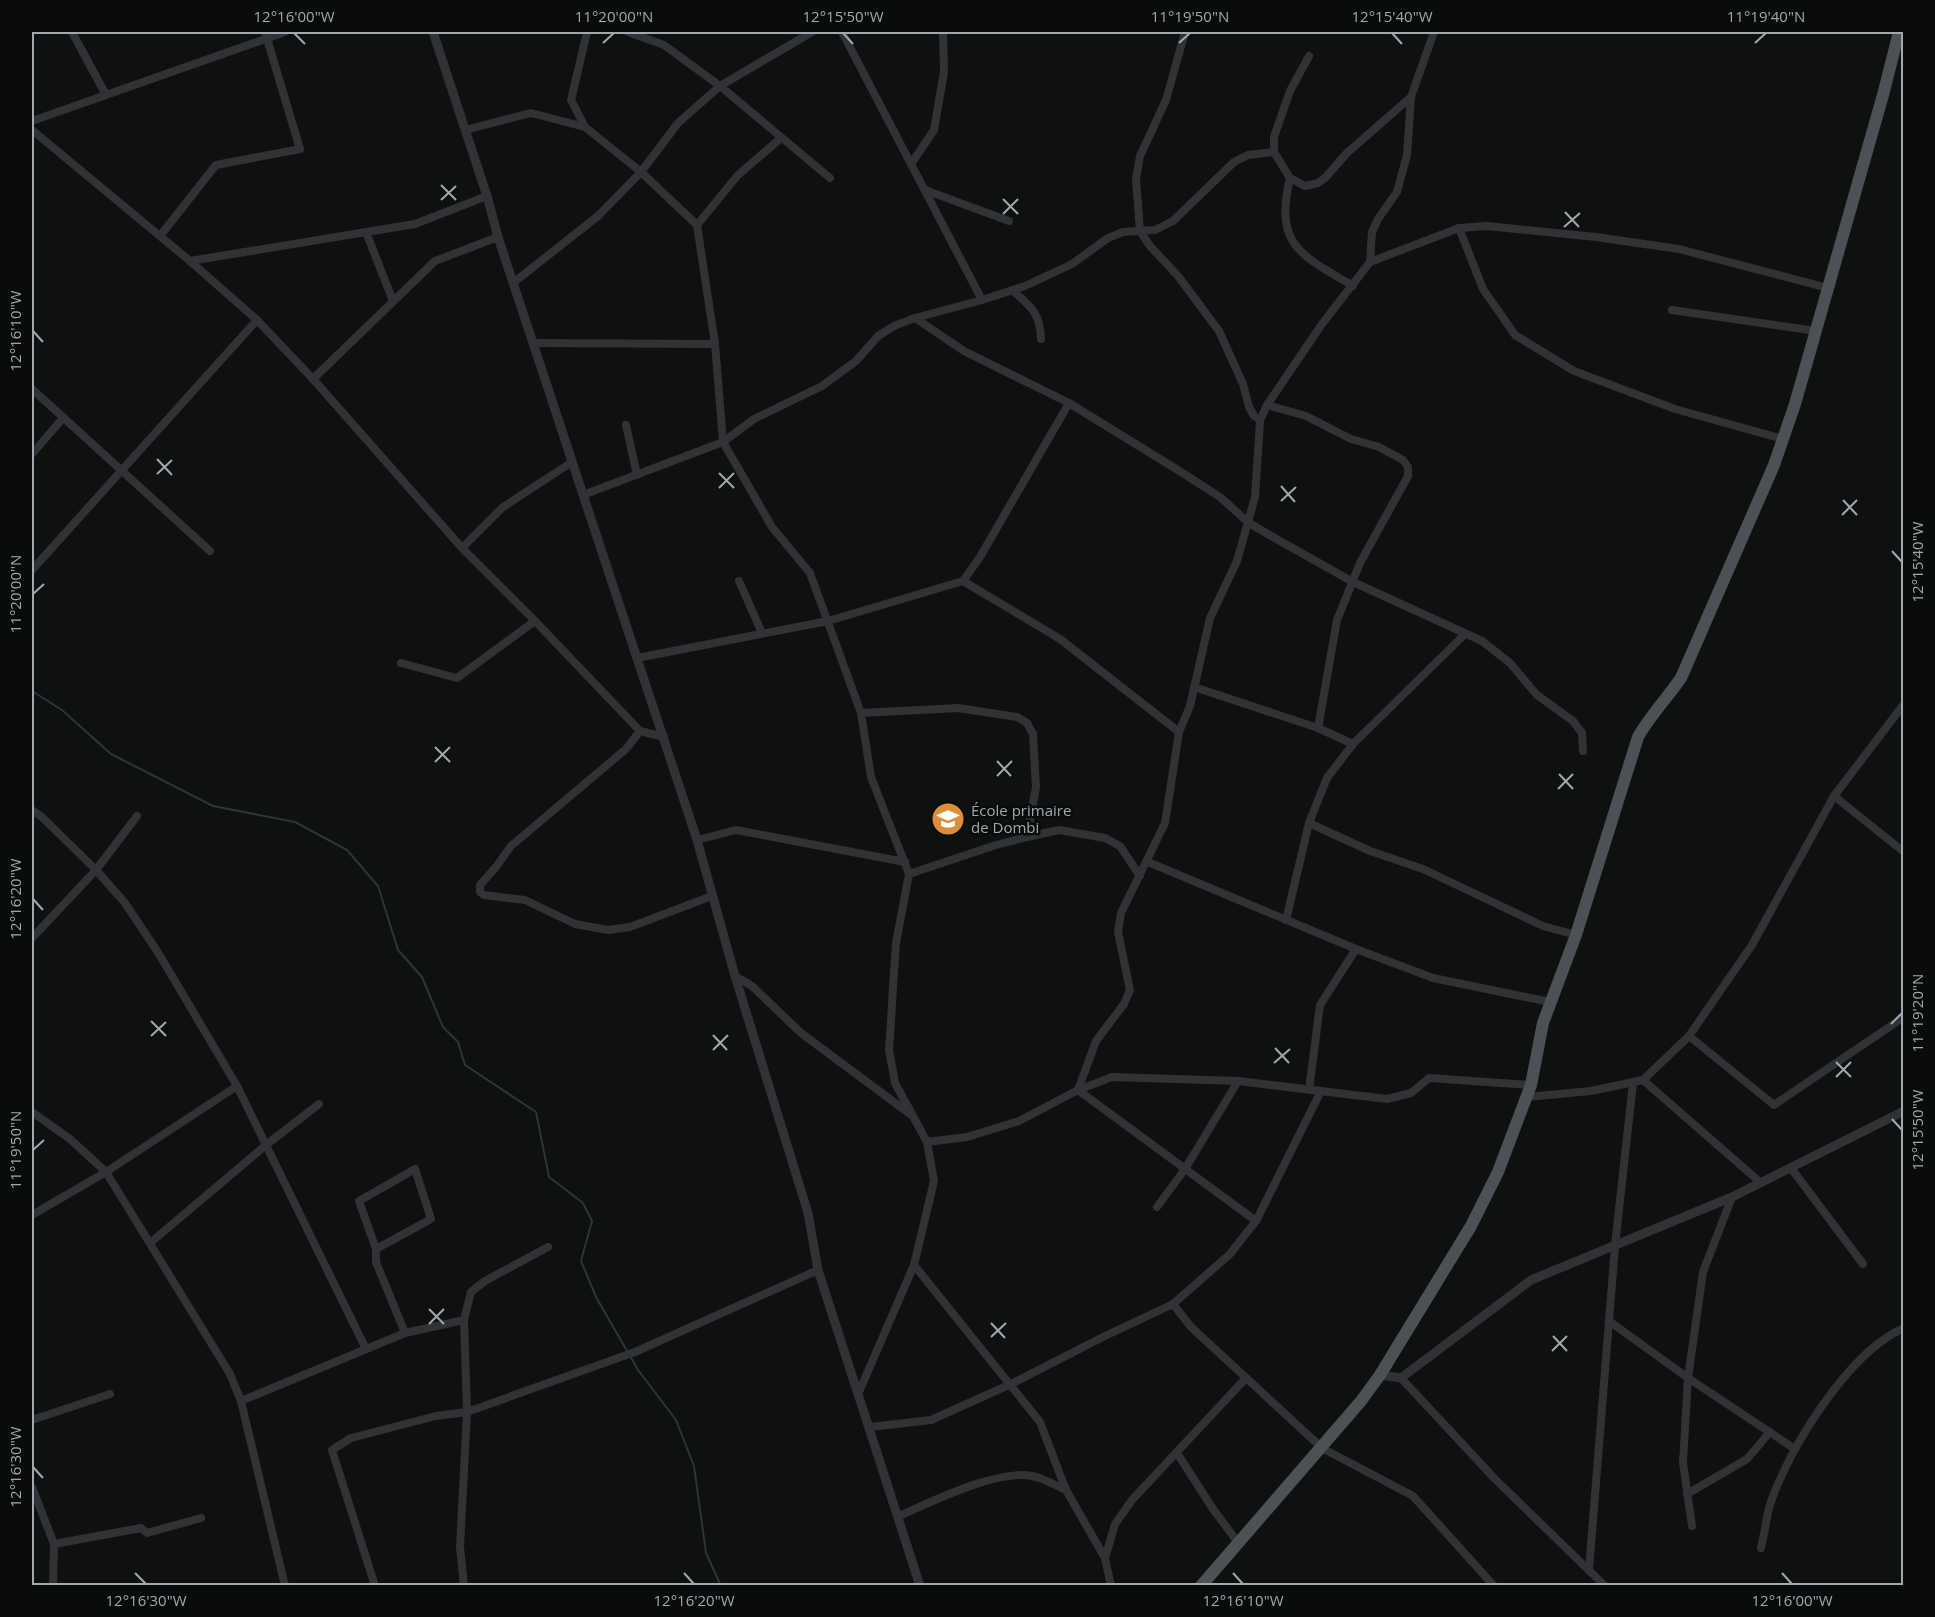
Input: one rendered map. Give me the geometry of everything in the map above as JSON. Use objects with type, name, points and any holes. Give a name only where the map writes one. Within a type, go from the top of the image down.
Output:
[{"type":"main road","points":[[1202,1586],[1322,1448],[1380,1375],[1471,1226],[1498,1172],[1529,1091],[1543,1023],[1576,935],[1638,737],[1647,720],[1682,678],[1783,440],[1884,95],[1899,32]]},
{"type":"street","points":[[72,32],[106,95]]},
{"type":"street","points":[[32,122],[266,35],[285,32]]},
{"type":"street","points":[[433,32],[513,283],[697,840],[735,976],[805,1201],[818,1270],[920,1586]]},
{"type":"street","points":[[587,32],[571,100],[585,127],[641,172],[697,225],[715,344],[723,442],[772,527],[810,573],[861,713],[871,777],[909,874],[896,943],[889,1050],[895,1083],[927,1142],[934,1181],[914,1265],[859,1392]]},
{"type":"street","points":[[628,32],[664,45],[720,86],[830,178]]},
{"type":"street","points":[[513,283],[598,216],[641,172],[678,123],[720,86],[812,32]]},
{"type":"street","points":[[842,32],[982,300]]},
{"type":"street","points":[[911,164],[934,130],[944,72],[943,32]]},
{"type":"street","points":[[1185,32],[1166,100],[1140,156],[1136,179],[1140,231],[1150,246],[1178,276],[1219,331],[1243,384],[1249,407],[1254,416],[1260,420]]},
{"type":"street","points":[[1078,1089],[1096,1041],[1124,1004],[1130,990],[1118,932],[1121,913],[1166,823],[1179,732],[1190,706],[1210,618],[1237,561],[1249,523],[1255,497],[1260,420],[1267,405],[1322,324],[1370,262],[1372,232],[1378,219],[1397,192],[1407,155],[1410,97],[1434,32]]},
{"type":"street","points":[[159,236],[216,165],[300,149],[266,35]]},
{"type":"street","points":[[1310,56],[1290,91],[1274,138],[1274,152],[1290,178],[1305,186],[1318,183],[1347,153],[1410,97]]},
{"type":"street","points":[[465,130],[531,113],[585,127]]},
{"type":"street","points":[[32,130],[190,261],[257,320],[313,379],[462,548],[640,730],[664,737]]},
{"type":"street","points":[[697,225],[738,175],[781,138]]},
{"type":"street","points":[[583,495],[723,442],[754,419],[822,386],[856,361],[878,336],[894,326],[1012,291],[1072,264],[1108,238],[1123,232],[1155,230],[1173,221],[1234,162],[1248,154],[1274,152]]},
{"type":"street","points":[[1290,178],[1284,201],[1285,222],[1291,240],[1306,258],[1353,286]]},
{"type":"street","points":[[925,190],[1009,221]]},
{"type":"street","points":[[190,261],[415,224],[487,196]]},
{"type":"street","points":[[1370,262],[1459,228],[1487,226],[1679,249],[1828,288]]},
{"type":"street","points":[[1459,228],[1483,289],[1515,335],[1574,371],[1675,409],[1783,440]]},
{"type":"street","points":[[366,232],[393,301]]},
{"type":"street","points":[[313,379],[435,261],[498,237]]},
{"type":"street","points":[[1012,291],[1033,309],[1040,322],[1041,339]]},
{"type":"street","points":[[1672,310],[1816,331]]},
{"type":"street","points":[[915,318],[964,351],[1069,404],[1220,497],[1249,523],[1353,582],[1482,641],[1496,651],[1538,695],[1573,721],[1582,733],[1583,751]]},
{"type":"street","points":[[32,570],[257,320]]},
{"type":"street","points":[[533,343],[715,344]]},
{"type":"street","points":[[32,389],[210,551]]},
{"type":"street","points":[[637,658],[828,621],[963,581],[980,557],[1069,404]]},
{"type":"street","points":[[1267,405],[1306,416],[1351,439],[1379,447],[1403,460],[1408,467],[1408,476],[1360,563],[1337,620],[1318,728]]},
{"type":"street","points":[[32,454],[63,418]]},
{"type":"street","points":[[626,425],[637,475]]},
{"type":"street","points":[[462,548],[503,507],[572,462]]},
{"type":"street","points":[[739,581],[762,633]]},
{"type":"street","points":[[963,581],[1060,639],[1179,732]]},
{"type":"street","points":[[401,663],[457,678],[535,621]]},
{"type":"street","points":[[1286,920],[1309,823],[1327,778],[1353,744],[1465,634]]},
{"type":"street","points":[[1194,687],[1318,728],[1353,744]]},
{"type":"street","points":[[927,1142],[966,1137],[1019,1121],[1078,1089],[1112,1077],[1238,1081],[1388,1099],[1411,1093],[1429,1078],[1529,1091],[1591,1090],[1643,1080],[1689,1036],[1752,945],[1834,796],[1904,704]]},
{"type":"street","points":[[861,713],[958,708],[1017,717],[1028,723],[1033,734],[1036,787],[1027,837]]},
{"type":"street","points":[[640,730],[626,749],[511,846],[480,885],[480,892],[484,895],[525,900],[575,924],[608,930],[630,927],[712,896]]},
{"type":"street","points":[[1834,796],[1904,852]]},
{"type":"street","points":[[32,810],[96,870],[125,903],[153,946],[237,1086],[366,1349]]},
{"type":"street","points":[[34,933],[96,870],[137,816]]},
{"type":"street","points":[[1309,823],[1370,851],[1423,869],[1543,926],[1576,935]]},
{"type":"street","points":[[697,840],[736,830],[904,862]]},
{"type":"street","points":[[909,874],[996,845],[1059,830],[1105,838],[1120,846],[1140,876]]},
{"type":"street","points":[[1148,862],[1356,949],[1433,978],[1550,1002]]},
{"type":"street","points":[[1309,1089],[1320,1005],[1356,949]]},
{"type":"street","points":[[735,976],[752,986],[801,1033],[913,1116]]},
{"type":"street","points":[[1689,1036],[1774,1105],[1904,1017]]},
{"type":"street","points":[[1643,1080],[1761,1183]]},
{"type":"street","points":[[1157,1207],[1185,1169],[1238,1081]]},
{"type":"street","points":[[1589,1570],[1615,1246],[1633,1083]]},
{"type":"street","points":[[32,1215],[106,1172],[237,1086]]},
{"type":"street","points":[[1078,1089],[1256,1221]]},
{"type":"street","points":[[870,1427],[932,1420],[1011,1384],[1173,1304],[1230,1254],[1256,1221],[1321,1091]]},
{"type":"street","points":[[150,1243],[266,1145],[319,1104]]},
{"type":"street","points":[[1401,1378],[1531,1280],[1732,1197],[1904,1111]]},
{"type":"street","points":[[32,1112],[70,1139],[106,1172],[230,1374],[241,1401],[285,1586]]},
{"type":"street","points":[[1791,1168],[1863,1264]]},
{"type":"street","points":[[375,1249],[431,1219],[415,1169],[359,1201],[375,1249],[376,1262],[405,1333]]},
{"type":"street","points":[[1692,1526],[1683,1463],[1688,1378],[1703,1272],[1732,1197]]},
{"type":"street","points":[[464,1586],[460,1547],[467,1412],[464,1320],[471,1292],[485,1281],[548,1247]]},
{"type":"street","points":[[914,1265],[1041,1422],[1066,1490],[1105,1558],[1111,1586]]},
{"type":"street","points":[[375,1586],[332,1450],[351,1438],[436,1416],[467,1412],[635,1352],[818,1270]]},
{"type":"street","points":[[1173,1304],[1191,1327],[1322,1448],[1413,1496],[1494,1586]]},
{"type":"street","points":[[241,1401],[405,1333],[464,1320]]},
{"type":"street","points":[[1609,1320],[1688,1378],[1795,1449]]},
{"type":"street","points":[[1761,1548],[1770,1507],[1795,1449],[1816,1413],[1860,1359],[1904,1328]]},
{"type":"street","points":[[1380,1375],[1401,1378],[1495,1479],[1605,1586]]},
{"type":"street","points":[[1105,1558],[1115,1524],[1132,1500],[1246,1378]]},
{"type":"street","points":[[32,1420],[110,1394]]},
{"type":"street","points":[[1688,1494],[1747,1459],[1770,1432]]},
{"type":"street","points":[[1177,1453],[1239,1544]]},
{"type":"street","points":[[899,1516],[974,1484],[1013,1476],[1031,1476],[1066,1490]]},
{"type":"street","points":[[32,1487],[54,1544],[53,1586]]},
{"type":"street","points":[[54,1544],[141,1528],[147,1533],[201,1518]]},
{"type":"waterway","points":[[32,691],[62,710],[111,754],[213,806],[295,822],[347,850],[378,886],[398,950],[422,977],[443,1027],[458,1042],[465,1065],[536,1112],[549,1177],[583,1203],[592,1221],[581,1261],[596,1297],[627,1351]]},
{"type":"waterway","points":[[630,1356],[676,1420],[694,1466],[706,1553],[721,1586]]},
{"type":"place","name":"École primaire de Dombi","points":[[948,819]]}]
